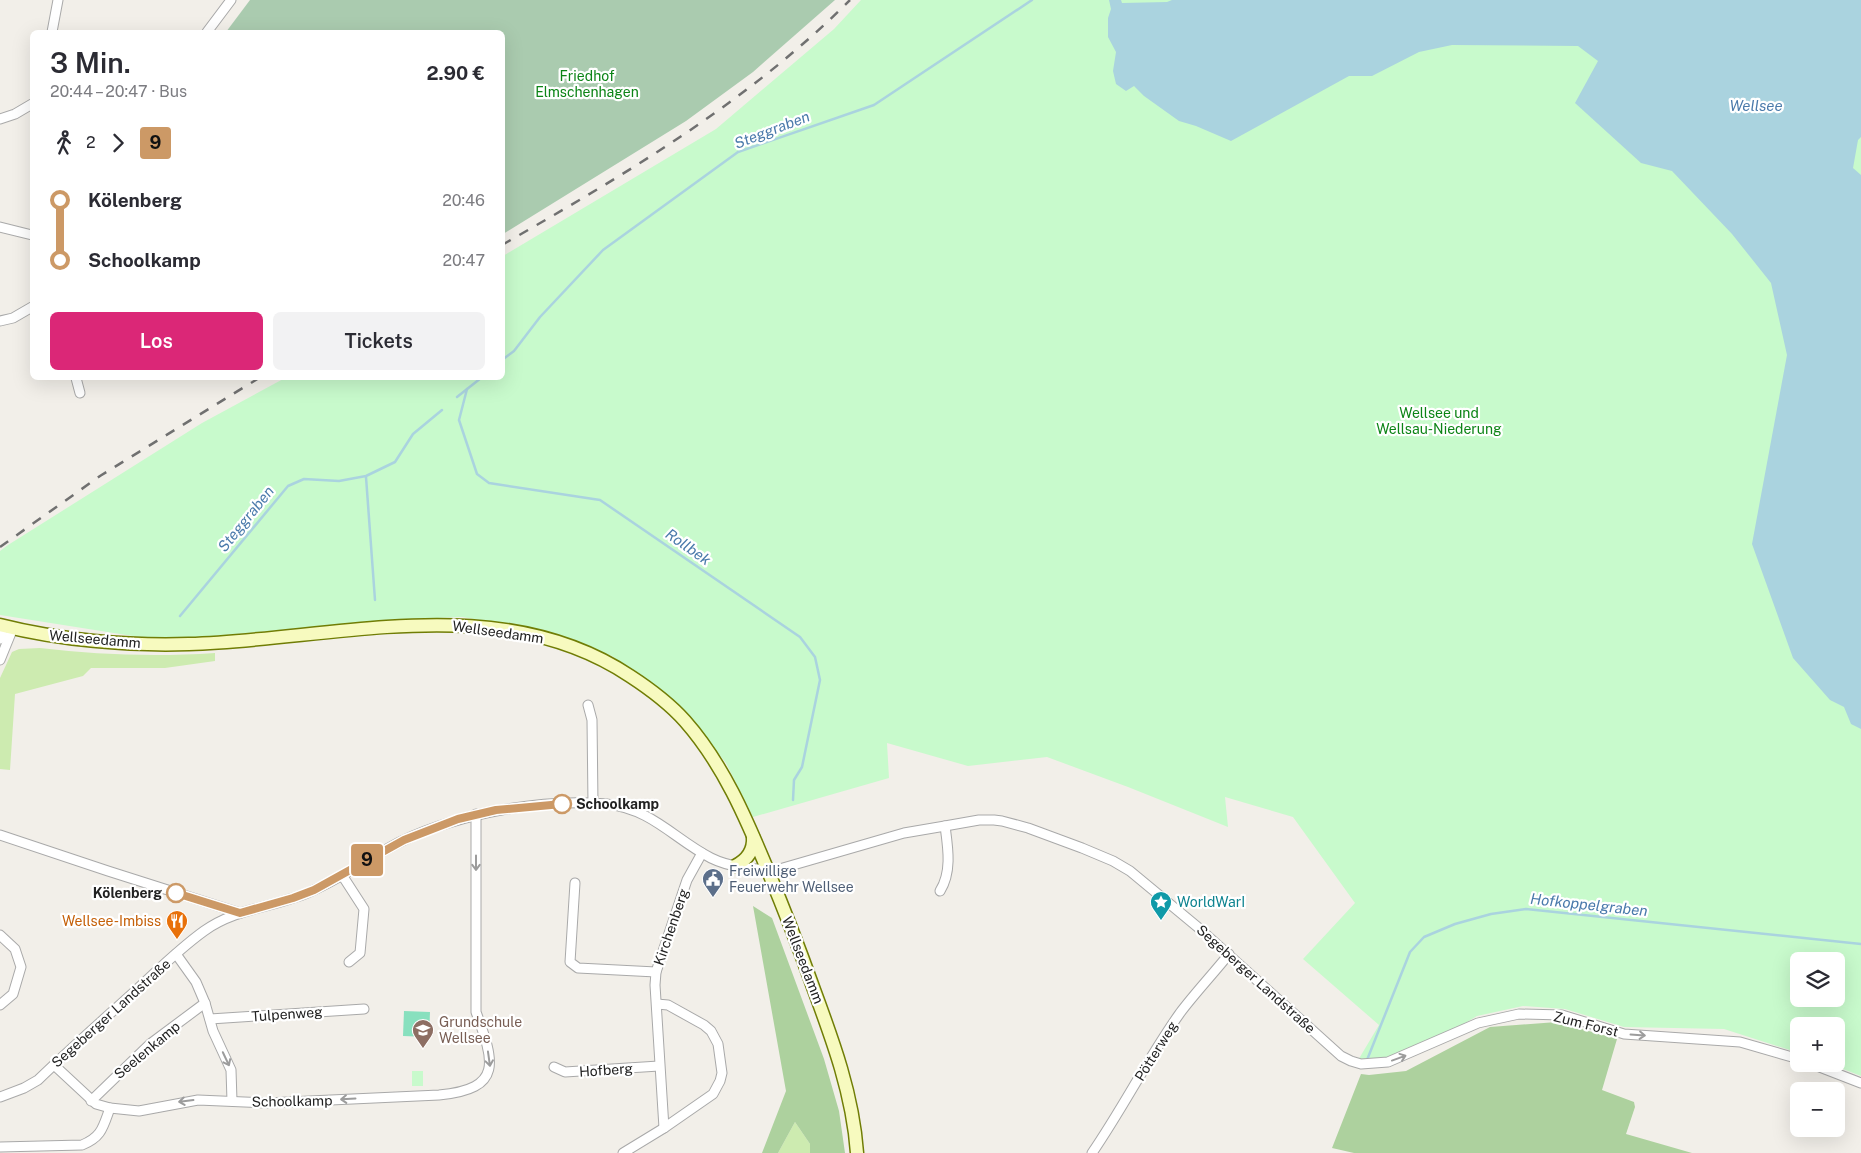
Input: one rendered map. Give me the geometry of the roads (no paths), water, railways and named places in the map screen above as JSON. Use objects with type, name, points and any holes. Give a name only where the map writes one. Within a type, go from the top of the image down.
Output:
[{"type":"main road","name":"Wellseedamm","points":[[6,626],[64,638],[186,644],[355,629],[442,625],[493,629],[546,638],[606,661],[642,684],[673,709],[714,758],[753,835],[768,870],[836,1051],[852,1109],[857,1153]]},
{"type":"main road","points":[[735,866],[748,856],[752,848],[753,835]]},
{"type":"street","points":[[52,30],[58,0]]},
{"type":"street","points":[[208,30],[231,0]]},
{"type":"street","points":[[0,119],[30,105]]},
{"type":"street","points":[[0,227],[30,234]]},
{"type":"street","points":[[0,321],[13,318],[30,308]]},
{"type":"street","points":[[77,380],[80,393]]},
{"type":"street","points":[[0,639],[6,626]]},
{"type":"street","points":[[0,660],[6,626]]},
{"type":"street","points":[[588,705],[592,720],[594,803]]},
{"type":"street","name":"Segeberger Landstraße","points":[[0,1097],[24,1088],[38,1080],[176,954],[206,930],[240,913],[300,896],[404,840],[441,825],[476,814],[546,805],[594,803],[623,806],[640,812],[702,853],[724,864],[768,870],[776,870],[904,833],[980,820],[1002,821],[1028,828],[1113,862],[1143,882],[1229,954],[1341,1056],[1351,1061]]},
{"type":"street","name":"Schoolkamp","points":[[54,1064],[91,1100],[110,1108],[139,1111],[198,1100],[266,1103],[447,1094],[471,1089],[488,1076],[490,1067],[487,1042],[476,1012],[476,814]]},
{"type":"street","points":[[940,891],[945,884],[948,865],[945,826]]},
{"type":"street","points":[[0,835],[240,913]]},
{"type":"street","name":"Kirchenberg","points":[[664,1128],[659,1066],[656,972],[687,880],[702,853]]},
{"type":"street","points":[[342,874],[364,909],[360,953],[349,962]]},
{"type":"street","points":[[575,883],[570,962],[578,968],[656,972]]},
{"type":"street","points":[[0,935],[15,948],[21,968],[13,994],[0,1005]]},
{"type":"street","points":[[176,954],[196,982],[231,1070],[232,1101]]},
{"type":"street","name":"Pötterweg","points":[[1092,1153],[1180,1013],[1229,954]]},
{"type":"street","name":"Seelenkamp","points":[[91,1100],[150,1044],[205,1003]]},
{"type":"street","points":[[623,1153],[664,1128],[713,1094],[718,1087],[722,1073],[718,1044],[711,1031],[704,1025],[668,1006],[656,1004]]},
{"type":"street","name":"Tulpenweg","points":[[210,1019],[364,1009]]},
{"type":"street","name":"Zum Forst","points":[[1351,1061],[1371,1064],[1388,1062],[1478,1023],[1519,1014],[1562,1015],[1624,1034],[1748,1044],[1790,1056]]},
{"type":"street","name":"Hofberg","points":[[554,1067],[565,1072],[659,1066]]},
{"type":"street","points":[[1833,1072],[1861,1083]]},
{"type":"street","points":[[0,1146],[82,1145],[93,1140],[102,1131],[110,1108]]},
{"type":"water","name":"Wellsee","points":[[1109,0],[1121,0],[1122,3],[1167,2],[1172,0],[1861,0],[1861,137],[1858,140],[1853,168],[1861,175],[1861,729],[1851,724],[1844,707],[1830,700],[1793,658],[1752,544],[1787,355],[1771,283],[1732,234],[1672,171],[1641,163],[1575,103],[1598,61],[1578,46],[1452,45],[1419,52],[1372,76],[1349,76],[1231,141],[1179,121],[1144,96],[1134,86],[1126,91],[1116,84],[1113,71],[1116,52],[1108,37],[1108,18],[1111,9]]},
{"type":"waterway","name":"Steggraben","points":[[505,358],[514,351],[540,317],[603,250],[738,152],[874,105],[1032,0]]},
{"type":"waterway","name":"Rollbek","points":[[457,397],[478,380]]},
{"type":"waterway","name":"Rollbek","points":[[467,389],[459,420],[477,474],[489,483],[600,500],[800,637],[815,657],[820,680],[802,767],[794,780],[793,800]]},
{"type":"waterway","name":"Steggraben","points":[[180,616],[288,486],[304,479],[339,481],[366,476],[395,462],[413,434],[442,410]]},
{"type":"waterway","points":[[366,477],[375,600]]},
{"type":"waterway","name":"Hofkoppelgraben","points":[[1367,1060],[1410,952],[1424,937],[1455,924],[1491,914],[1526,909],[1861,944]]},
{"type":"railway","points":[[505,243],[640,163],[728,104],[811,37],[850,0]]},
{"type":"railway","points":[[0,547],[100,476],[256,380]]},
{"type":"place","name":"Schoolkamp","points":[[562,804]]},
{"type":"place","name":"Kölenberg","points":[[176,893]]},
{"type":"place","name":"Freiwillige Feuerwehr Wellsee","points":[[713,898]]},
{"type":"place","name":"WorldWarI","points":[[1161,921]]},
{"type":"place","name":"Wellsee-Imbiss","points":[[177,940]]},
{"type":"place","name":"Grundschule Wellsee","points":[[423,1049]]},
{"type":"park label","name":"Friedhof Elmschenhagen","points":[[587,84]]},
{"type":"park label","name":"Wellsee und Wellsau-Niederung","points":[[1439,422]]}]
